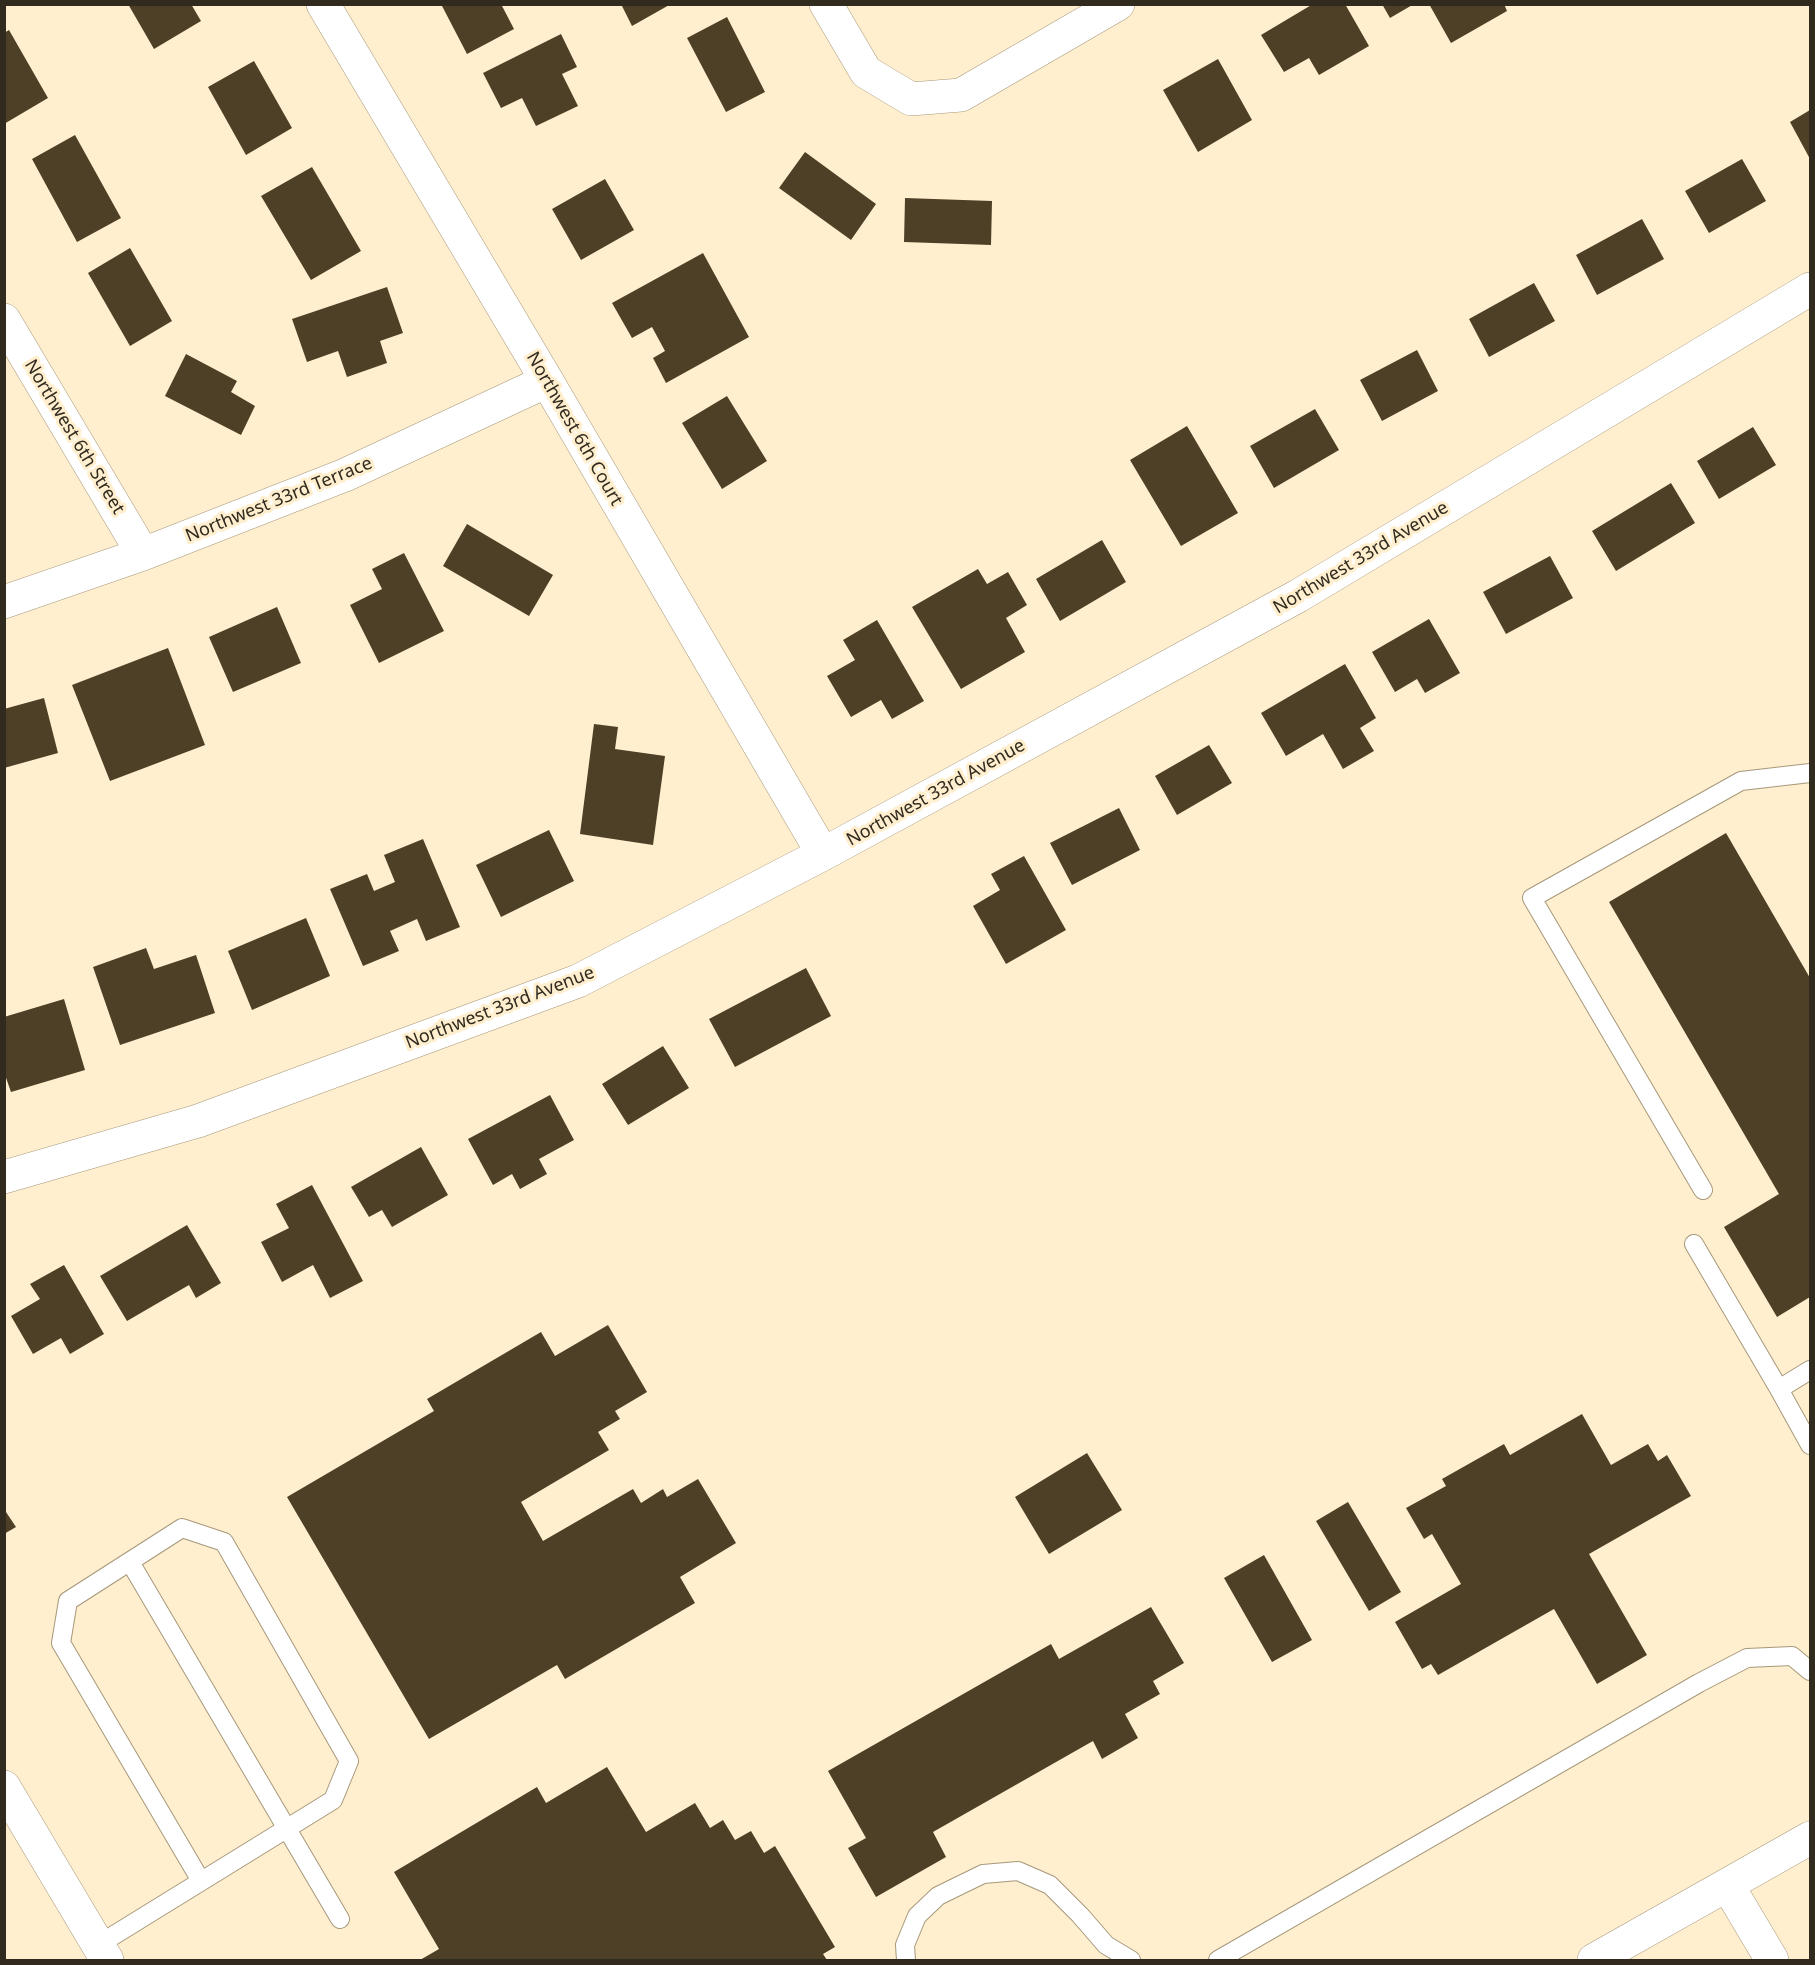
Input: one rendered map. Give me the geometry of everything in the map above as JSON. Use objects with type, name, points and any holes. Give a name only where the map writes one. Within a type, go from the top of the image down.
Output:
[{"type":"street","name":"Northwest 6th Court","points":[[323,4],[824,854]]},
{"type":"street","points":[[826,4],[866,72],[911,99],[961,95],[1118,4]]},
{"type":"street","name":"Northwest 33rd Avenue","points":[[4,1177],[198,1121],[578,981],[824,854],[1298,596],[1810,289]]},
{"type":"street","name":"Northwest 6th Street","points":[[4,320],[143,554]]},
{"type":"street","name":"Northwest 33rd Terrace","points":[[4,602],[143,554],[345,475],[547,381]]},
{"type":"street","points":[[4,1787],[102,1953]]},
{"type":"street","points":[[1594,1960],[1810,1838]]},
{"type":"street","points":[[1728,1886],[1772,1960]]},
{"type":"lane","points":[[1704,1190],[1532,898],[1742,781],[1810,773]]},
{"type":"lane","points":[[1694,1244],[1810,1445]]},
{"type":"lane","points":[[1779,1389],[1810,1370]]},
{"type":"lane","points":[[102,1953],[201,1881],[333,1800],[349,1761],[224,1542],[182,1528],[69,1601],[61,1643],[201,1881]]},
{"type":"lane","points":[[130,1562],[339,1919]]},
{"type":"lane","points":[[1218,1960],[1699,1683],[1747,1658],[1792,1656],[1810,1671]]},
{"type":"lane","points":[[906,1960],[905,1945],[916,1916],[938,1896],[983,1874],[1018,1871],[1050,1885],[1106,1945],[1131,1960]]},
{"type":"building","points":[[128,4],[191,4],[201,21],[154,49]]},
{"type":"building","points":[[441,4],[501,4],[514,29],[467,54]]},
{"type":"building","points":[[621,4],[671,4],[632,26]]},
{"type":"building","points":[[1313,4],[1345,4],[1369,46],[1319,75],[1309,58],[1284,72],[1261,35]]},
{"type":"building","points":[[1382,4],[1414,4],[1390,18]]},
{"type":"building","points":[[1429,4],[1504,4],[1507,11],[1451,43]]},
{"type":"building","points":[[727,17],[765,92],[726,112],[687,38]]},
{"type":"building","points":[[9,30],[48,98],[4,124],[4,33]]},
{"type":"building","points":[[561,34],[577,67],[562,74],[578,106],[536,126],[522,98],[501,108],[483,73]]},
{"type":"building","points":[[1218,59],[1252,120],[1198,152],[1163,90]]},
{"type":"building","points":[[254,61],[292,128],[246,155],[208,87]]},
{"type":"building","points":[[1810,110],[1810,159],[1790,122]]},
{"type":"building","points":[[75,135],[121,218],[77,242],[32,159]]},
{"type":"building","points":[[805,152],[876,204],[851,240],[779,188]]},
{"type":"building","points":[[1742,159],[1766,201],[1709,233],[1685,191]]},
{"type":"building","points":[[312,167],[361,251],[311,280],[261,196]]},
{"type":"building","points":[[605,179],[634,230],[581,260],[552,209]]},
{"type":"building","points":[[905,198],[992,201],[991,245],[904,242]]},
{"type":"building","points":[[1642,219],[1664,259],[1597,295],[1576,255]]},
{"type":"building","points":[[130,248],[172,321],[130,346],[88,273]]},
{"type":"building","points":[[703,253],[749,337],[666,383],[653,358],[665,351],[652,327],[632,338],[612,303]]},
{"type":"building","points":[[1534,283],[1555,321],[1489,357],[1469,319]]},
{"type":"building","points":[[387,287],[403,333],[380,341],[387,363],[347,377],[338,351],[307,362],[292,319]]},
{"type":"building","points":[[1417,350],[1438,391],[1382,421],[1360,380]]},
{"type":"building","points":[[186,354],[237,381],[231,392],[255,406],[241,435],[165,396]]},
{"type":"building","points":[[727,396],[767,461],[722,489],[682,423]]},
{"type":"building","points":[[1315,409],[1339,450],[1274,488],[1250,446]]},
{"type":"building","points":[[1187,426],[1238,513],[1181,546],[1130,460]]},
{"type":"building","points":[[1753,427],[1776,465],[1719,499],[1697,461]]},
{"type":"building","points":[[1671,483],[1695,523],[1616,571],[1592,531]]},
{"type":"building","points":[[467,524],[553,575],[529,616],[443,566]]},
{"type":"building","points":[[1102,540],[1126,582],[1060,621],[1036,579]]},
{"type":"building","points":[[404,553],[444,631],[379,663],[350,605],[382,589],[372,569]]},
{"type":"building","points":[[1550,556],[1573,598],[1506,634],[1483,592]]},
{"type":"building","points":[[978,569],[987,584],[1008,572],[1027,605],[1006,618],[1025,652],[961,689],[912,607]]},
{"type":"building","points":[[277,607],[301,663],[233,692],[209,637]]},
{"type":"building","points":[[1429,619],[1460,673],[1425,693],[1417,679],[1395,692],[1372,652]]},
{"type":"building","points":[[877,620],[924,701],[892,719],[881,700],[851,717],[827,676],[855,660],[843,640]]},
{"type":"building","points":[[168,648],[205,745],[110,781],[72,685]]},
{"type":"building","points":[[1345,664],[1376,718],[1360,728],[1374,751],[1343,769],[1323,734],[1286,756],[1261,713]]},
{"type":"building","points":[[44,698],[58,753],[4,768],[4,709]]},
{"type":"building","points":[[594,724],[618,727],[615,749],[665,756],[653,845],[580,834]]},
{"type":"building","points":[[1209,745],[1232,783],[1177,815],[1155,776]]},
{"type":"building","points":[[1119,808],[1140,850],[1072,885],[1050,843]]},
{"type":"building","points":[[549,830],[574,881],[501,917],[476,865]]},
{"type":"building","points":[[1726,833],[1810,978],[1810,1297],[1777,1317],[1724,1227],[1779,1194],[1609,902]]},
{"type":"building","points":[[423,839],[460,927],[426,941],[417,919],[390,931],[399,951],[363,966],[330,889],[367,874],[374,891],[395,882],[384,855]]},
{"type":"building","points":[[1024,856],[1066,930],[1006,964],[973,906],[1000,890],[991,874]]},
{"type":"building","points":[[306,918],[330,976],[252,1010],[228,951]]},
{"type":"building","points":[[146,948],[154,969],[196,955],[215,1013],[120,1045],[93,967]]},
{"type":"building","points":[[806,968],[831,1016],[735,1067],[709,1019]]},
{"type":"building","points":[[64,999],[85,1070],[11,1092],[4,1072],[4,1017]]},
{"type":"building","points":[[663,1046],[689,1088],[628,1125],[602,1084]]},
{"type":"building","points":[[550,1095],[574,1140],[539,1159],[547,1174],[520,1189],[512,1174],[493,1185],[468,1139]]},
{"type":"building","points":[[421,1147],[448,1195],[392,1227],[382,1210],[369,1217],[351,1187]]},
{"type":"building","points":[[312,1185],[363,1281],[330,1298],[313,1265],[282,1282],[261,1242],[289,1228],[276,1204]]},
{"type":"building","points":[[187,1225],[221,1283],[196,1298],[189,1285],[127,1321],[100,1276]]},
{"type":"building","points":[[64,1265],[104,1334],[70,1354],[61,1338],[33,1354],[11,1316],[40,1299],[30,1284]]},
{"type":"building","points":[[608,1325],[647,1392],[615,1411],[620,1419],[598,1432],[609,1450],[521,1502],[543,1541],[633,1489],[641,1503],[663,1489],[667,1497],[698,1479],[736,1543],[680,1577],[695,1603],[565,1679],[557,1665],[429,1739],[287,1497],[434,1411],[427,1399],[541,1332],[555,1356]]},
{"type":"building","points":[[1582,1414],[1611,1465],[1648,1444],[1658,1461],[1667,1455],[1691,1496],[1589,1554],[1647,1655],[1597,1684],[1554,1609],[1438,1675],[1431,1664],[1422,1669],[1395,1622],[1461,1584],[1432,1534],[1424,1539],[1406,1508],[1446,1486],[1442,1479],[1504,1444],[1510,1455]]},
{"type":"building","points":[[1087,1453],[1122,1510],[1049,1554],[1015,1497]]},
{"type":"building","points":[[1348,1502],[1401,1592],[1369,1611],[1316,1521]]},
{"type":"building","points":[[4,1509],[16,1527],[4,1534]]},
{"type":"building","points":[[1264,1555],[1312,1640],[1272,1662],[1224,1578]]},
{"type":"building","points":[[1151,1607],[1184,1663],[1153,1681],[1160,1694],[1125,1714],[1138,1738],[1102,1759],[1093,1741],[933,1832],[946,1857],[876,1897],[848,1848],[866,1838],[828,1771],[1051,1644],[1059,1659]]},
{"type":"building","points":[[607,1767],[646,1832],[695,1803],[710,1828],[723,1820],[735,1840],[751,1831],[764,1853],[775,1846],[835,1947],[823,1954],[827,1960],[420,1960],[439,1949],[394,1872],[537,1787],[546,1803]]}]
